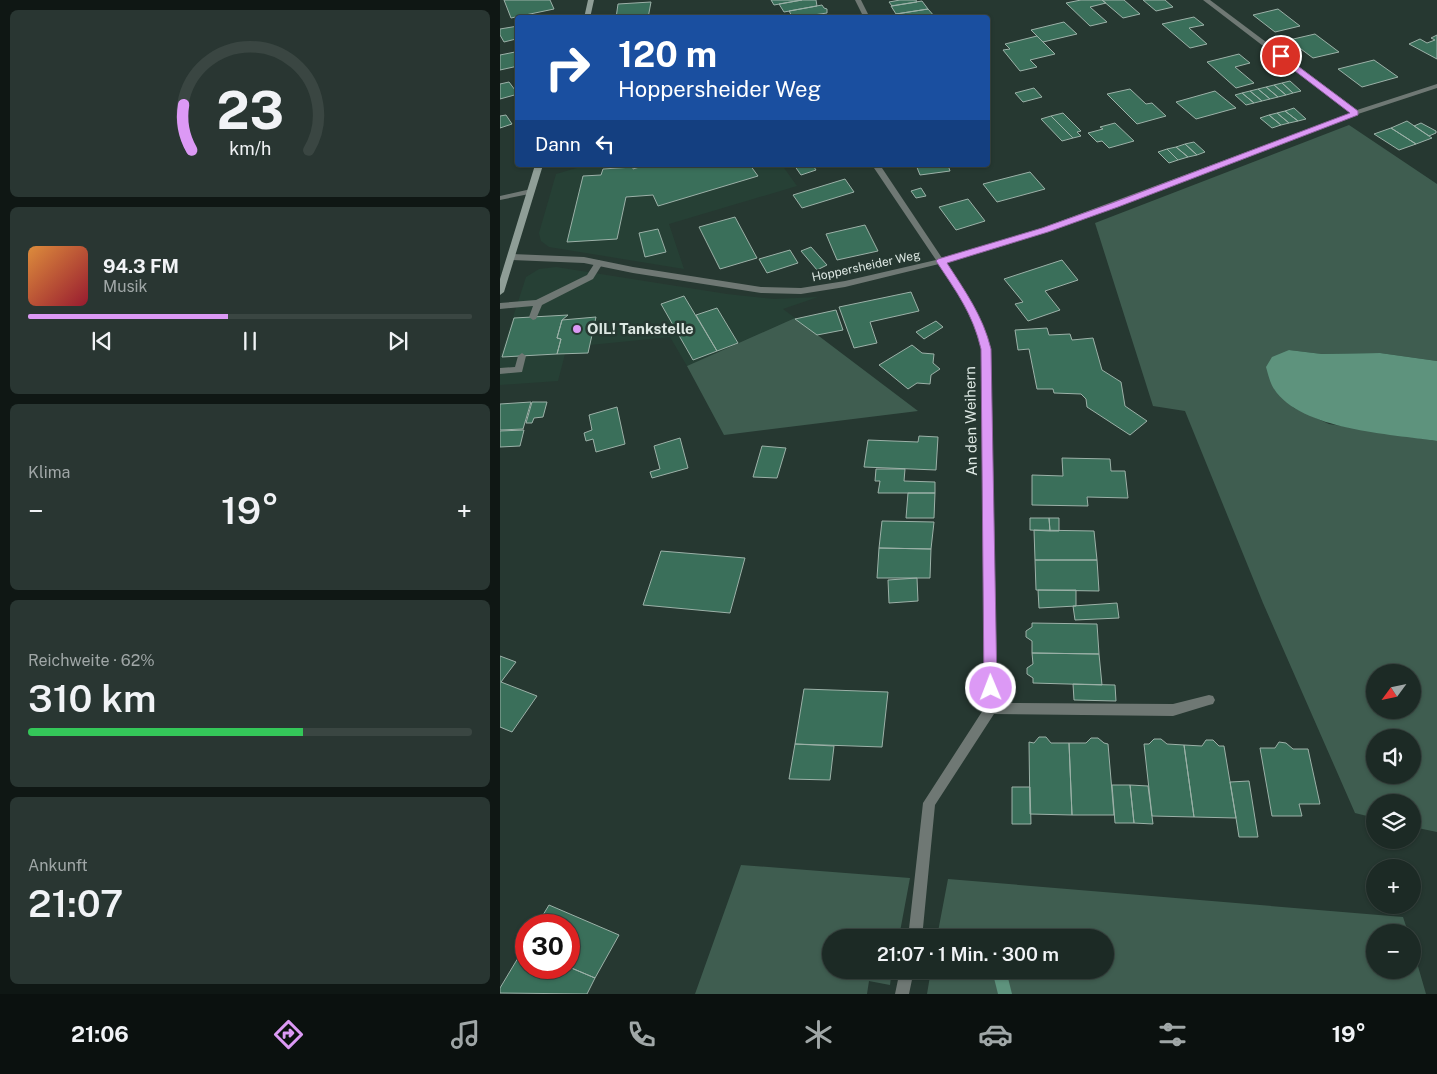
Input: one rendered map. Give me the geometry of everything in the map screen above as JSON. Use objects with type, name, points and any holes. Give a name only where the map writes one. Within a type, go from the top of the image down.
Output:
[{"type":"main road","points":[[588,15],[591,0]]},
{"type":"main road","points":[[500,292],[538,167]]},
{"type":"street","points":[[858,0],[866,15]]},
{"type":"street","points":[[1206,0],[1356,113]]},
{"type":"street","name":"Hoppersheider Weg","points":[[512,257],[584,260],[702,282],[761,290],[801,291],[845,284],[941,261],[1045,230],[1356,113],[1437,86]]},
{"type":"street","name":"An den Weihern","points":[[877,167],[968,302],[981,328],[986,349],[991,708]]},
{"type":"street","points":[[500,198],[530,191]]},
{"type":"street","points":[[500,306],[538,303],[590,277],[599,263]]},
{"type":"street","points":[[534,317],[538,303]]},
{"type":"street","points":[[500,371],[519,370],[522,356]]},
{"type":"street","points":[[916,929],[929,804],[991,708],[1173,710],[1209,700]]},
{"type":"street","points":[[902,994],[906,979]]},
{"type":"shaded area","points":[[1349,125],[1437,184],[1437,361],[1380,353],[1322,354],[1289,350],[1274,389],[1294,408],[1329,424],[1437,441],[1437,832],[1421,829],[1421,794],[1366,794],[1366,816],[1355,813],[1263,603],[1185,411],[1153,406],[1095,223]]},
{"type":"shaded area","points":[[580,167],[783,167],[797,186],[669,224],[684,269],[549,247],[541,241],[539,233],[556,174]]},
{"type":"shaded area","points":[[556,267],[727,294],[774,299],[818,297],[783,309],[795,318],[687,366],[670,337],[590,345],[588,353],[565,354],[558,381],[500,385],[500,357],[526,277],[539,269]]},
{"type":"shaded area","points":[[795,318],[918,411],[724,435],[687,366]]},
{"type":"shaded area","points":[[1289,350],[1322,354],[1380,353],[1437,361],[1437,441],[1348,428],[1325,422],[1287,403],[1274,389],[1266,367],[1272,357]]},
{"type":"shaded area","points":[[741,865],[910,878],[900,929],[822,929],[822,979],[891,979],[890,985],[869,981],[867,994],[695,994]]},
{"type":"shaded area","points":[[948,879],[1403,917],[1405,924],[1366,924],[1366,979],[1421,979],[1421,977],[1426,994],[927,994],[930,979],[1114,979],[1114,929],[939,929]]},
{"type":"building","points":[[504,0],[550,0],[554,9],[525,15],[515,15],[515,17],[511,18]]},
{"type":"building","points":[[771,0],[802,0],[774,5]]},
{"type":"building","points":[[802,0],[816,0],[817,6],[784,12],[779,4]]},
{"type":"building","points":[[916,0],[917,2],[892,6],[889,2]]},
{"type":"building","points":[[1081,0],[1102,0],[1106,3],[1090,7],[1107,22],[1090,26],[1066,3]]},
{"type":"building","points":[[1102,0],[1124,0],[1140,14],[1123,18]]},
{"type":"building","points":[[1143,0],[1165,0],[1173,7],[1156,11]]},
{"type":"building","points":[[922,1],[928,9],[896,14],[891,6]]},
{"type":"building","points":[[651,2],[649,15],[616,15],[618,4]]},
{"type":"building","points":[[822,5],[827,9],[827,13],[791,15],[789,11]]},
{"type":"building","points":[[928,9],[933,15],[897,15]]},
{"type":"building","points":[[1278,9],[1300,26],[1275,32],[1253,15]]},
{"type":"building","points":[[1194,17],[1204,25],[1189,28],[1207,44],[1190,48],[1162,24]]},
{"type":"building","points":[[1064,22],[1077,34],[1043,42],[1031,30]]},
{"type":"building","points":[[515,26],[515,39],[504,42],[500,35],[500,29]]},
{"type":"building","points":[[1315,34],[1339,52],[1313,58],[1289,40]]},
{"type":"building","points":[[1437,35],[1437,59],[1409,44],[1420,39],[1427,43],[1435,40],[1431,38]]},
{"type":"building","points":[[1037,36],[1055,54],[1030,60],[1037,67],[1020,71],[1003,50],[1010,49],[1005,44]]},
{"type":"building","points":[[515,52],[515,67],[500,70],[500,55]]},
{"type":"building","points":[[1239,54],[1250,63],[1235,67],[1254,83],[1236,88],[1207,62]]},
{"type":"building","points":[[1374,60],[1398,77],[1362,87],[1338,69]]},
{"type":"building","points":[[1290,81],[1301,91],[1293,93],[1282,83]]},
{"type":"building","points":[[509,82],[515,90],[515,95],[500,99],[500,84]]},
{"type":"building","points":[[1282,83],[1293,93],[1286,95],[1274,85]]},
{"type":"building","points":[[1274,85],[1286,95],[1278,97],[1266,87]]},
{"type":"building","points":[[1266,87],[1278,97],[1270,99],[1258,89]]},
{"type":"building","points":[[1034,88],[1042,97],[1023,102],[1015,93]]},
{"type":"building","points":[[1130,89],[1146,104],[1152,103],[1166,116],[1137,124],[1107,94]]},
{"type":"building","points":[[1258,89],[1270,99],[1262,101],[1250,91]]},
{"type":"building","points":[[1215,91],[1236,108],[1196,119],[1176,102]]},
{"type":"building","points":[[1250,91],[1262,101],[1254,103],[1242,93]]},
{"type":"building","points":[[1242,93],[1254,103],[1246,105],[1235,95]]},
{"type":"building","points":[[1294,108],[1306,119],[1298,121],[1285,111]]},
{"type":"building","points":[[1285,111],[1298,121],[1289,123],[1277,113]]},
{"type":"building","points":[[1063,113],[1081,131],[1077,132],[1081,136],[1073,138],[1051,116]]},
{"type":"building","points":[[1277,113],[1289,123],[1281,125],[1269,115]]},
{"type":"building","points":[[506,115],[512,124],[500,128],[500,116]]},
{"type":"building","points":[[1269,115],[1281,125],[1272,128],[1260,118]]},
{"type":"building","points":[[1051,116],[1073,138],[1062,141],[1041,119]]},
{"type":"building","points":[[1407,121],[1432,138],[1416,144],[1391,128]]},
{"type":"building","points":[[1115,123],[1134,141],[1109,148],[1102,141],[1097,142],[1088,133],[1103,129],[1100,127]]},
{"type":"building","points":[[1421,123],[1436,131],[1436,133],[1429,136],[1414,126]]},
{"type":"building","points":[[1391,128],[1416,144],[1399,150],[1374,134]]},
{"type":"building","points":[[1194,142],[1205,152],[1197,155],[1185,144]]},
{"type":"building","points":[[1185,144],[1197,155],[1188,157],[1176,147]]},
{"type":"building","points":[[1176,147],[1188,157],[1178,160],[1167,149]]},
{"type":"building","points":[[1167,149],[1178,160],[1169,163],[1158,152]]},
{"type":"building","points":[[633,167],[633,169],[640,167],[751,167],[758,176],[658,206],[653,195],[626,197],[617,239],[567,242],[583,176],[601,175],[603,169]]},
{"type":"building","points":[[795,167],[814,167],[816,170],[801,175]]},
{"type":"building","points":[[917,167],[949,167],[950,171],[920,175]]},
{"type":"building","points":[[1030,172],[1045,189],[997,202],[983,184]]},
{"type":"building","points":[[845,179],[854,192],[802,208],[793,195]]},
{"type":"building","points":[[921,188],[926,196],[916,198],[911,191]]},
{"type":"building","points":[[968,199],[985,221],[956,230],[939,207]]},
{"type":"building","points":[[735,217],[757,258],[720,269],[699,227]]},
{"type":"building","points":[[865,225],[878,251],[837,260],[826,234]]},
{"type":"building","points":[[658,229],[666,252],[645,257],[639,233]]},
{"type":"building","points":[[811,247],[827,265],[817,270],[801,251]]},
{"type":"building","points":[[790,250],[798,263],[767,273],[759,259]]},
{"type":"building","points":[[1062,260],[1078,280],[1045,291],[1060,310],[1028,321],[1015,304],[1023,302],[1004,279]]},
{"type":"building","points":[[911,292],[919,311],[870,322],[877,343],[854,348],[839,307]]},
{"type":"building","points":[[684,296],[717,351],[693,360],[661,304]]},
{"type":"building","points":[[717,308],[738,343],[717,351],[696,315]]},
{"type":"building","points":[[836,310],[843,330],[817,335],[795,319]]},
{"type":"building","points":[[568,315],[562,320],[557,338],[561,339],[557,354],[502,357],[514,318]]},
{"type":"building","name":"OIL! Tankstelle","points":[[596,317],[588,353],[557,354],[561,339],[557,338],[562,320]]},
{"type":"building","points":[[936,321],[943,327],[924,339],[916,332]]},
{"type":"building","points":[[1047,328],[1049,335],[1070,334],[1072,340],[1093,338],[1102,370],[1121,382],[1125,406],[1147,421],[1130,435],[1087,407],[1086,399],[1081,394],[1054,393],[1053,389],[1037,389],[1029,349],[1018,350],[1015,330]]},
{"type":"building","points":[[912,345],[922,353],[934,354],[933,363],[940,369],[931,375],[930,384],[917,383],[908,389],[879,365]]},
{"type":"building","points":[[531,402],[523,429],[500,430],[500,404]]},
{"type":"building","points":[[532,402],[547,402],[543,417],[534,418],[532,423],[526,423]]},
{"type":"building","points":[[617,407],[625,444],[596,452],[593,439],[586,441],[584,433],[592,430],[589,415]]},
{"type":"building","points":[[524,430],[520,446],[500,447],[500,431]]},
{"type":"building","points":[[919,436],[938,437],[936,470],[864,467],[868,440],[918,442]]},
{"type":"building","points":[[680,438],[688,468],[652,478],[650,472],[660,469],[654,446]]},
{"type":"building","points":[[762,446],[786,448],[777,478],[753,477]]},
{"type":"building","points":[[1062,458],[1110,459],[1111,471],[1125,471],[1128,498],[1087,497],[1088,506],[1032,505],[1032,475],[1063,476]]},
{"type":"building","points":[[876,469],[905,469],[904,481],[935,482],[935,493],[878,493],[880,481],[875,481]]},
{"type":"building","points":[[908,493],[935,493],[934,518],[906,518]]},
{"type":"building","points":[[1030,518],[1049,518],[1050,531],[1030,530]]},
{"type":"building","points":[[1049,518],[1059,518],[1059,531],[1050,531]]},
{"type":"building","points":[[882,521],[934,522],[931,549],[879,548]]},
{"type":"building","points":[[1034,530],[1094,531],[1097,560],[1035,560]]},
{"type":"building","points":[[879,548],[931,549],[930,578],[877,578]]},
{"type":"building","points":[[661,551],[745,558],[730,613],[643,605]]},
{"type":"building","points":[[1035,560],[1097,560],[1099,591],[1036,590]]},
{"type":"building","points":[[917,578],[918,601],[889,603],[888,580]]},
{"type":"building","points":[[1038,590],[1076,590],[1076,606],[1039,608]]},
{"type":"building","points":[[1117,603],[1119,618],[1075,620],[1073,606]]},
{"type":"building","points":[[1032,623],[1097,624],[1099,654],[1032,653],[1032,641],[1026,637],[1026,631],[1032,627]]},
{"type":"building","points":[[1032,653],[1099,654],[1102,685],[1033,683],[1033,678],[1027,674],[1027,668],[1033,664]]},
{"type":"building","points":[[500,656],[516,662],[501,682],[537,696],[512,732],[500,727]]},
{"type":"building","points":[[1073,684],[1115,685],[1116,701],[1074,700]]},
{"type":"building","points":[[804,689],[888,692],[882,747],[795,744]]},
{"type":"building","points":[[1039,737],[1046,737],[1051,743],[1069,743],[1072,815],[1030,814],[1029,742],[1034,743]]},
{"type":"building","points":[[1091,738],[1098,738],[1108,744],[1114,815],[1072,815],[1069,743],[1086,743]]},
{"type":"building","points":[[1154,739],[1161,739],[1167,744],[1184,745],[1194,817],[1152,816],[1144,744],[1149,744]]},
{"type":"building","points":[[1206,740],[1213,740],[1219,746],[1224,746],[1236,818],[1194,817],[1184,745],[1202,746]]},
{"type":"building","points":[[1279,742],[1286,743],[1293,749],[1308,749],[1320,804],[1299,804],[1302,816],[1272,816],[1260,748],[1275,748]]},
{"type":"building","points":[[795,744],[834,746],[830,780],[789,779]]},
{"type":"building","points":[[1249,781],[1258,837],[1239,837],[1230,782]]},
{"type":"building","points":[[1112,785],[1130,785],[1134,823],[1115,823]]},
{"type":"building","points":[[1130,785],[1148,786],[1153,824],[1134,823]]},
{"type":"building","points":[[1012,787],[1030,787],[1031,824],[1012,824]]},
{"type":"building","points":[[549,905],[570,914],[544,914]]},
{"type":"building","points":[[580,918],[619,935],[595,978],[580,972]]},
{"type":"building","points":[[515,963],[515,979],[580,979],[580,972],[595,978],[587,994],[500,993],[500,988]]},
{"type":"waterway","points":[[1001,979],[1005,994]]},
{"type":"place","name":"OIL! Tankstelle","points":[[577,329]]},
{"type":"route","points":[[991,688],[986,349],[981,328],[968,302],[941,261],[1045,230],[1356,113],[1281,56]]}]
